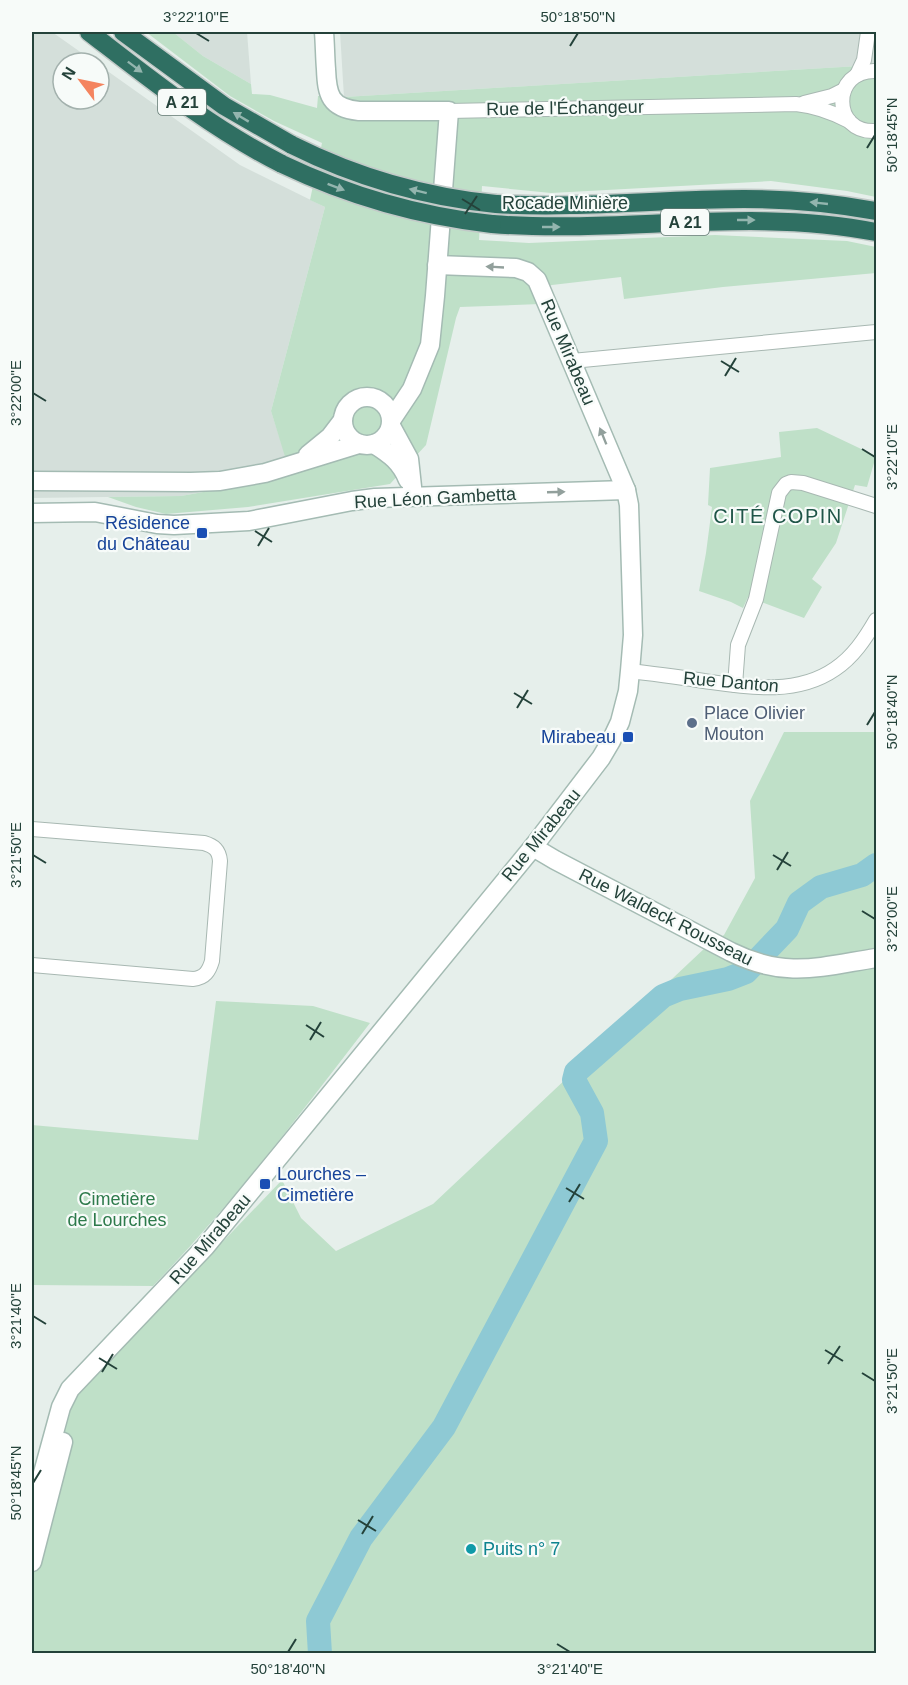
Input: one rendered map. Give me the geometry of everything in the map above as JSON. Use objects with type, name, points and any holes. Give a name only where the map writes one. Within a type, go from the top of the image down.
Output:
[{"type":"highway","name":"Rocade Minière","points":[[89,32],[213,123],[251,147],[318,181],[382,203],[432,215],[492,224],[543,228],[774,220],[876,232]]},
{"type":"highway","name":"Rocade Minière","points":[[123,32],[224,106],[292,146],[377,180],[429,194],[496,204],[534,206],[755,199],[799,201],[876,211]]},
{"type":"street","name":"Rue de l'Échangeur","points":[[324,32],[327,89],[329,95],[347,109],[449,111],[796,104],[832,112],[861,130],[876,132]]},
{"type":"street","points":[[869,32],[876,54]]},
{"type":"street","points":[[857,75],[865,55],[869,32]]},
{"type":"street","points":[[849,121],[843,108],[844,90],[857,75],[867,71],[876,71]]},
{"type":"street","name":"Rue de l'Échangeur","points":[[796,104],[832,96],[844,90]]},
{"type":"street","points":[[32,481],[204,482],[251,476],[384,439],[412,389],[424,362],[431,334],[449,111]]},
{"type":"street","name":"Rue Mirabeau","points":[[41,1483],[45,1462],[87,1373],[206,1247],[533,847],[590,774],[611,741],[622,713],[630,671],[633,636],[632,566],[629,505],[626,490],[540,286],[533,275],[516,268],[437,265]]},
{"type":"street","points":[[572,361],[876,332]]},
{"type":"street","points":[[377,399],[404,384],[424,362]]},
{"type":"street","points":[[294,464],[316,450],[330,437],[343,420],[347,408],[356,400],[368,396],[377,399],[388,408],[391,423],[409,459],[414,496]]},
{"type":"street","points":[[343,420],[347,435],[391,455],[399,463],[414,496]]},
{"type":"street","points":[[735,685],[738,645],[756,599],[782,488],[791,482],[803,483],[876,506]]},
{"type":"street","name":"Rue Léon Gambetta","points":[[32,513],[95,512],[174,525],[239,522],[359,500],[414,496],[626,490]]},
{"type":"street","name":"Rue Danton","points":[[630,671],[735,685],[778,688],[826,675],[849,658],[864,640],[876,620]]},
{"type":"street","points":[[32,829],[204,843],[217,850],[220,861],[212,961],[209,970],[202,977],[194,979],[32,965]]},
{"type":"street","name":"Rue Waldeck Rousseau","points":[[533,847],[741,957],[769,967],[807,969],[876,958]]},
{"type":"street","points":[[32,1513],[41,1483]]},
{"type":"street","points":[[32,1562],[41,1483]]},
{"type":"shaded area","points":[[32,32],[52,32],[79,51],[51,51],[51,111],[111,111],[111,74],[240,165],[325,207],[271,411],[291,473],[259,482],[181,496],[32,498]]},
{"type":"shaded area","points":[[173,32],[247,32],[251,84],[203,56]]},
{"type":"shaded area","points":[[340,32],[876,32],[876,65],[344,97]]},
{"type":"green space","points":[[146,32],[173,32],[203,56],[251,84],[252,94],[270,95],[317,108],[318,96],[344,97],[876,65],[876,197],[771,181],[551,193],[482,186],[479,240],[529,243],[715,235],[847,241],[876,247],[876,273],[624,299],[621,277],[535,289],[540,304],[460,307],[426,445],[390,484],[248,507],[166,514],[136,507],[108,497],[181,496],[259,482],[290,473],[271,411],[325,207],[310,200],[322,143],[274,121],[230,96]]},
{"type":"green space","points":[[817,428],[876,456],[867,487],[855,485],[836,543],[812,579],[822,587],[804,618],[748,597],[743,608],[699,591],[712,507],[708,505],[710,468],[781,457],[779,432]]},
{"type":"green space","points":[[784,732],[876,732],[876,1653],[32,1653],[32,1487],[51,1429],[92,1378],[282,1180],[301,1218],[336,1251],[433,1204],[707,946],[724,935],[755,878],[750,801]]},
{"type":"green space","name":"Cimetière de Lourches","points":[[216,1001],[313,1006],[370,1023],[211,1223],[153,1286],[32,1285],[32,1125],[198,1140]]},
{"type":"waterway","points":[[320,1654],[318,1621],[361,1538],[444,1427],[596,1141],[592,1113],[574,1080],[576,1072],[663,996],[680,989],[728,979],[746,972],[787,929],[799,903],[821,887],[862,875],[876,865]]},
{"type":"place","name":"Résidence du Château","points":[[202,533]]},
{"type":"place","name":"Place Olivier Mouton","points":[[692,723]]},
{"type":"place","name":"Mirabeau","points":[[628,737]]},
{"type":"place","name":"Lourches – Cimetière","points":[[265,1184]]},
{"type":"place","name":"Puits n° 7","points":[[471,1549]]},
{"type":"district","name":"CITÉ COPIN","points":[[778,516]]}]
